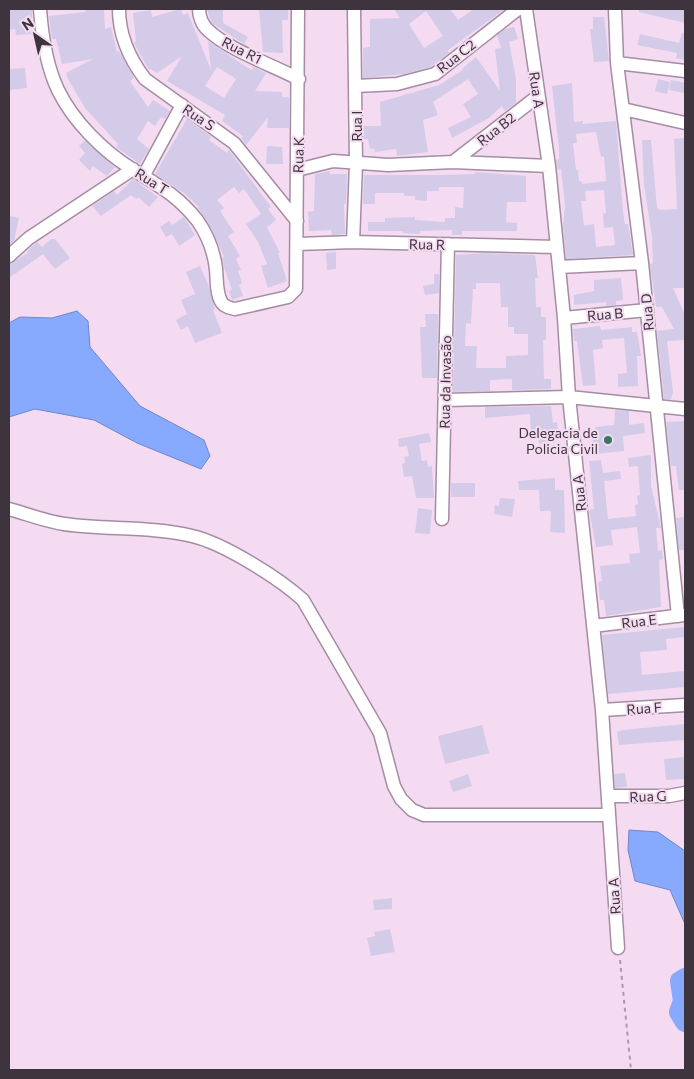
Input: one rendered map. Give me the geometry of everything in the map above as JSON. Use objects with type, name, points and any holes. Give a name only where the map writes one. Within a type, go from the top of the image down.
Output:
[{"type":"street","name":"Rua T","points":[[40,9],[47,58],[58,90],[78,121],[103,146],[138,172],[168,190],[198,223],[210,245],[222,303],[235,309],[288,297]]},
{"type":"street","name":"Rua S","points":[[119,9],[119,24],[135,65],[157,90],[182,105],[234,143],[297,220]]},
{"type":"street","name":"Rua R1","points":[[198,9],[207,30],[222,41],[299,79]]},
{"type":"street","name":"Rua K","points":[[288,297],[294,294],[298,282],[298,9]]},
{"type":"street","name":"Rua I","points":[[353,242],[356,164],[357,9]]},
{"type":"street","name":"Rua C2","points":[[356,86],[397,84],[435,74],[518,9]]},
{"type":"street","name":"Rua A","points":[[526,9],[549,166],[564,318],[568,397],[610,796],[609,815],[618,948]]},
{"type":"street","name":"Rua D","points":[[615,9],[617,63],[642,262],[656,408],[682,616]]},
{"type":"street","points":[[617,63],[685,70]]},
{"type":"street","name":"Rua B2","points":[[453,162],[538,96]]},
{"type":"street","points":[[9,256],[29,238],[138,172],[182,105]]},
{"type":"street","points":[[623,109],[685,123]]},
{"type":"street","name":"Rua B2","points":[[297,170],[333,161],[356,164],[453,162],[549,166]]},
{"type":"street","name":"Rua R","points":[[298,244],[353,242],[556,247]]},
{"type":"street","name":"Rua da Invasão","points":[[442,519],[448,244]]},
{"type":"street","points":[[559,267],[642,262]]},
{"type":"street","name":"Rua B","points":[[564,318],[647,310]]},
{"type":"street","points":[[445,400],[568,397],[656,408],[685,409]]},
{"type":"street","points":[[9,509],[62,523],[158,529],[194,536],[216,544],[288,586],[303,600],[375,723],[384,744],[394,786],[401,799],[412,810],[424,815],[609,815]]},
{"type":"street","name":"Rua E","points":[[593,626],[682,616]]},
{"type":"street","name":"Rua F","points":[[602,710],[685,704]]},
{"type":"street","name":"Rua G","points":[[610,796],[669,796],[685,793]]},
{"type":"path","points":[[618,948],[631,1070]]},
{"type":"water","points":[[77,311],[88,321],[90,347],[140,406],[204,440],[210,456],[201,469],[137,443],[94,420],[35,409],[9,417],[9,323],[20,317],[52,318]]},
{"type":"water","points":[[629,830],[658,832],[685,851],[685,924],[670,890],[635,881],[628,850]]},
{"type":"building","points":[[9,9],[32,9],[32,34],[16,35],[15,29],[9,30]]},
{"type":"building","points":[[181,9],[183,15],[188,13],[211,70],[208,41],[251,70],[254,67],[266,73],[255,91],[282,92],[282,97],[289,97],[289,128],[267,128],[268,117],[246,145],[241,138],[243,136],[222,121],[225,115],[167,81],[182,56],[157,73],[151,69],[149,70],[134,43],[136,41],[133,13],[151,10],[152,17]],"holes":[[[217,67],[236,79],[224,98],[205,86]]]},
{"type":"building","points":[[223,9],[223,23],[248,37],[244,44],[212,23],[207,10]]},
{"type":"building","points":[[259,9],[288,9],[288,20],[282,20],[283,53],[263,52]]},
{"type":"building","points":[[394,9],[450,9],[458,20],[474,9],[505,9],[448,50],[449,53],[430,67],[404,74],[363,78],[363,48],[370,47],[370,19],[400,18]],"holes":[[[426,11],[443,36],[424,48],[409,24]]]},
{"type":"building","points":[[639,9],[685,9],[685,23],[639,12]]},
{"type":"building","points":[[85,10],[104,10],[105,29],[111,27],[117,52],[119,51],[134,78],[130,81],[148,107],[153,100],[170,111],[165,119],[161,117],[155,126],[148,121],[137,139],[149,149],[140,164],[116,147],[118,144],[85,108],[68,79],[66,73],[93,59],[62,64],[56,39],[52,39],[49,16],[85,12]]},
{"type":"building","points":[[593,17],[604,17],[609,61],[594,62],[590,29],[593,29]]},
{"type":"building","points":[[514,27],[518,39],[509,42],[516,79],[516,103],[505,111],[502,106],[489,118],[452,138],[448,128],[471,117],[463,104],[478,94],[468,79],[433,102],[438,115],[423,120],[428,152],[397,156],[396,149],[375,152],[374,148],[370,149],[368,139],[364,139],[364,126],[381,126],[380,102],[439,85],[463,70],[476,57],[500,91],[495,49],[501,48],[497,35],[505,29]]},
{"type":"building","points":[[682,33],[685,33],[685,60],[676,58],[677,53],[637,45],[640,34],[679,43]]},
{"type":"building","points":[[25,68],[27,88],[10,90],[9,69]]},
{"type":"building","points":[[658,79],[670,82],[667,94],[655,91]]},
{"type":"building","points":[[671,80],[685,83],[685,93],[669,90]]},
{"type":"building","points":[[572,83],[574,122],[583,121],[583,124],[616,121],[623,212],[625,224],[628,224],[633,255],[566,259],[563,228],[565,205],[561,169],[558,170],[556,160],[559,159],[559,149],[552,86]],"holes":[[[596,132],[601,157],[604,156],[606,181],[582,184],[579,181],[578,170],[576,170],[573,143],[577,143],[576,134]],[[604,190],[606,213],[603,214],[604,228],[613,227],[615,245],[596,247],[594,224],[584,226],[581,201],[586,201],[585,191]]]},
{"type":"building","points":[[187,119],[211,137],[209,140],[227,153],[229,150],[271,207],[268,209],[276,220],[267,227],[280,253],[278,253],[287,281],[268,288],[261,266],[267,264],[258,242],[246,224],[261,214],[244,189],[239,193],[234,187],[217,200],[224,208],[220,211],[234,232],[228,236],[240,256],[236,259],[241,270],[238,271],[242,283],[239,285],[243,296],[232,300],[229,291],[232,290],[222,258],[224,257],[199,207],[184,193],[155,174]]},
{"type":"building","points":[[684,138],[685,288],[673,288],[685,315],[685,340],[667,341],[673,392],[671,399],[664,399],[657,331],[674,329],[662,307],[656,307],[650,264],[653,263],[652,237],[644,185],[642,140],[651,140],[657,208],[660,210],[677,209],[674,139]]},
{"type":"building","points":[[85,141],[115,167],[107,176],[93,166],[90,171],[79,160],[85,153],[79,146]]},
{"type":"building","points":[[267,146],[282,147],[283,164],[266,164]]},
{"type":"building","points":[[330,171],[330,174],[347,174],[346,204],[344,204],[345,234],[332,235],[331,230],[309,231],[308,212],[314,211],[315,174]]},
{"type":"building","points":[[475,172],[526,176],[526,202],[507,202],[506,222],[517,223],[517,231],[462,231],[462,235],[452,235],[452,230],[420,231],[420,234],[403,233],[403,231],[368,231],[368,222],[385,222],[385,218],[415,217],[415,220],[445,222],[445,218],[455,218],[455,207],[463,208],[464,187],[439,187],[439,191],[427,191],[427,201],[415,200],[415,196],[404,196],[404,193],[375,193],[375,204],[363,204],[364,175],[441,175],[475,174]]},
{"type":"building","points":[[133,179],[158,197],[149,207],[138,197],[137,199],[131,195],[101,216],[92,206],[114,191],[117,195]]},
{"type":"building","points":[[9,216],[19,218],[14,241],[9,245]]},
{"type":"building","points":[[184,217],[195,235],[179,246],[172,234],[166,237],[160,227],[169,221],[172,225]]},
{"type":"building","points":[[51,239],[55,239],[70,258],[55,269],[43,254],[9,278],[9,264],[28,253],[27,251],[37,242],[42,247]]},
{"type":"building","points":[[336,252],[336,269],[327,270],[326,253]]},
{"type":"building","points":[[487,253],[535,255],[538,278],[535,278],[536,307],[541,307],[541,317],[546,317],[546,340],[543,340],[544,379],[551,379],[551,389],[512,390],[512,379],[490,380],[490,391],[453,392],[456,255]],"holes":[[[476,283],[500,283],[501,307],[508,307],[508,327],[514,327],[514,334],[528,334],[528,355],[506,356],[506,368],[476,368],[477,346],[465,346],[466,323],[471,324],[473,289],[476,289]]]},
{"type":"building","points":[[200,266],[209,287],[215,309],[213,310],[222,333],[195,343],[188,326],[181,330],[176,320],[187,314],[181,300],[195,294],[186,272]]},
{"type":"building","points":[[434,274],[439,274],[439,293],[425,295],[423,286],[434,284]]},
{"type":"building","points":[[621,278],[623,300],[616,301],[616,305],[606,306],[606,302],[574,305],[574,295],[594,291],[594,280]]},
{"type":"building","points":[[425,314],[438,314],[437,378],[422,378],[420,327],[426,327]]},
{"type":"building","points":[[600,326],[601,330],[632,327],[632,332],[637,332],[641,356],[637,356],[638,386],[618,387],[618,374],[627,373],[624,338],[602,340],[603,348],[593,350],[596,385],[583,386],[577,341],[574,341],[573,329]]},
{"type":"building","points":[[551,406],[553,423],[557,422],[558,432],[554,432],[556,442],[539,444],[538,436],[531,437],[530,414],[485,418],[485,407]]},
{"type":"building","name":"Delegacia de Policia Civil","points":[[615,410],[629,411],[629,425],[644,423],[645,433],[623,436],[624,451],[594,454],[592,434],[596,434],[595,427],[614,425]]},
{"type":"building","points":[[685,421],[685,490],[679,490],[676,466],[671,466],[666,422]]},
{"type":"building","points":[[429,433],[431,442],[419,444],[422,461],[427,460],[428,467],[432,466],[434,498],[416,498],[412,476],[404,477],[402,464],[405,463],[404,457],[409,456],[407,446],[399,447],[398,439]]},
{"type":"building","points":[[651,455],[651,486],[661,528],[656,528],[658,551],[662,550],[663,559],[659,560],[661,607],[606,616],[604,600],[600,600],[598,582],[602,581],[600,566],[630,563],[629,554],[640,553],[637,527],[611,530],[613,545],[596,547],[589,510],[594,509],[589,461],[601,460],[603,473],[620,471],[621,479],[604,481],[608,519],[636,516],[635,505],[638,504],[637,496],[640,495],[638,466],[629,467],[628,458]]},
{"type":"building","points":[[555,478],[555,490],[564,490],[565,533],[550,532],[551,511],[540,511],[539,490],[519,490],[518,481]]},
{"type":"building","points":[[451,483],[475,483],[475,497],[451,497]]},
{"type":"building","points":[[500,498],[515,499],[512,517],[494,514],[495,505],[499,506]]},
{"type":"building","points":[[418,508],[432,510],[430,534],[415,533]]},
{"type":"building","points":[[685,517],[685,550],[679,550],[676,518]]},
{"type":"building","points":[[685,627],[685,637],[666,639],[667,650],[640,652],[642,675],[685,671],[685,687],[608,694],[602,635]]},
{"type":"building","points":[[685,724],[685,740],[619,745],[617,732],[623,730]]},
{"type":"building","points":[[482,725],[489,753],[445,764],[438,736]]},
{"type":"building","points":[[685,757],[685,779],[666,780],[664,759]]},
{"type":"building","points":[[625,773],[627,787],[615,788],[614,774]]},
{"type":"building","points":[[468,774],[472,786],[453,792],[449,781]]},
{"type":"building","points":[[392,898],[392,909],[374,910],[373,900]]},
{"type":"building","points":[[390,929],[395,952],[371,956],[367,938],[375,936],[374,932]]},
{"type":"waterway","points":[[685,978],[680,981],[683,1001],[679,1012],[685,1022]]},
{"type":"place","name":"Delegacia de Policia Civil","points":[[608,440]]}]
